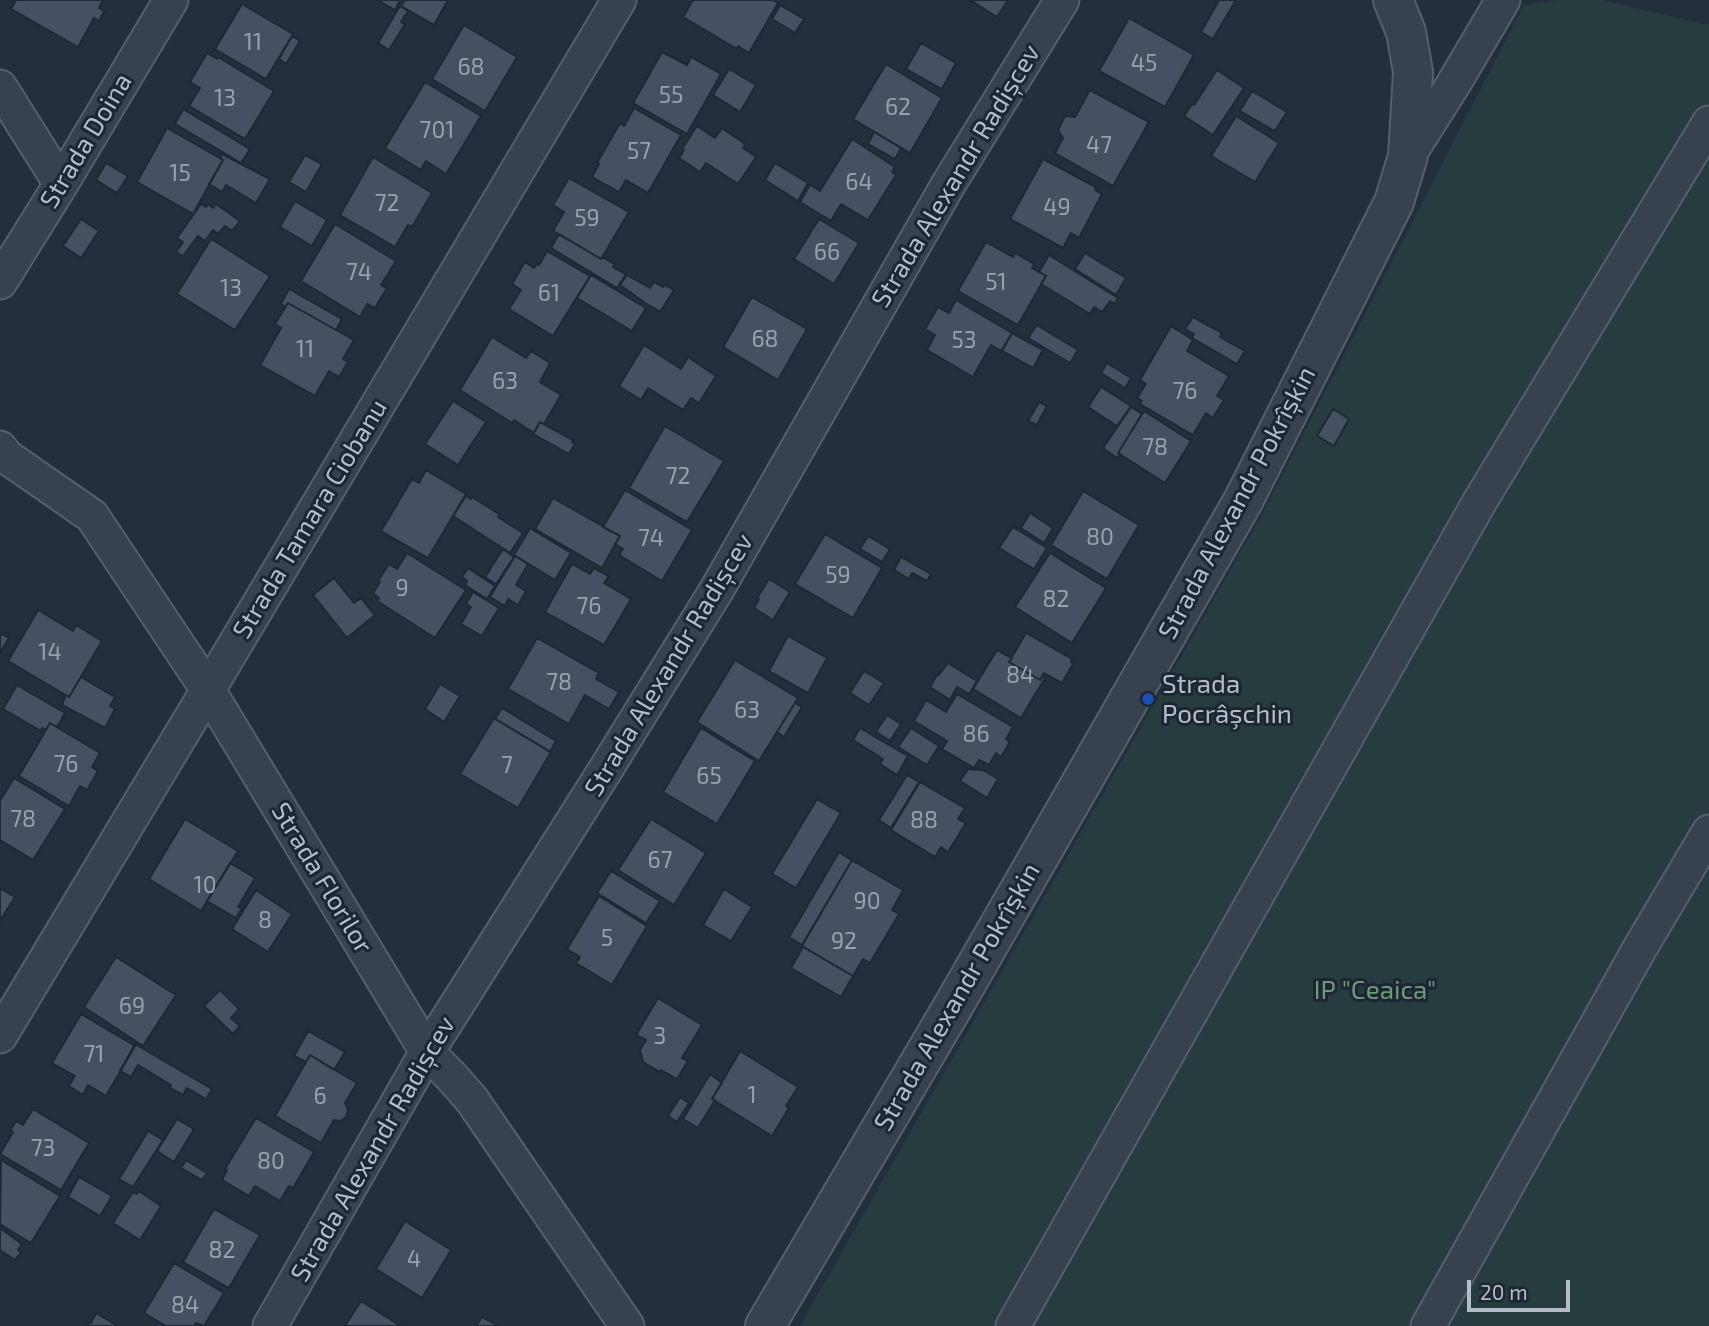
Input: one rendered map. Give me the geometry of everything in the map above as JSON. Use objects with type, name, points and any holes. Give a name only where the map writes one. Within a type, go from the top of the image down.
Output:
[{"type":"street","name":"Strada Doina","points":[[0,282],[171,0]]},
{"type":"street","name":"Strada Tamara Ciobanu","points":[[0,1036],[619,0]]},
{"type":"street","name":"Strada Alexandr Radișcev","points":[[270,1326],[427,1052],[716,591],[948,185],[1062,0]]},
{"type":"street","points":[[1393,0],[1406,32],[1413,72],[1408,156]]},
{"type":"street","name":"Strada Alexandr Pokrîșkin","points":[[765,1326],[955,1003],[1243,501],[1394,202],[1408,156],[1503,0]]},
{"type":"street","points":[[0,87],[61,184]]},
{"type":"street","points":[[1013,1326],[1480,501],[1709,123]]},
{"type":"street","name":"Strada Florilor","points":[[0,449],[7,457],[92,516],[208,690],[427,1052],[472,1100],[627,1326]]},
{"type":"street","points":[[1428,1326],[1640,948],[1709,832]]},
{"type":"green space","name":"IP \"Ceaica\"","points":[[1560,0],[1601,0],[1709,25],[1709,1326],[800,1326],[1260,518],[1524,5]]},
{"type":"building","points":[[16,0],[103,0],[99,8],[104,11],[99,21],[94,18],[78,47],[11,9]]},
{"type":"building","points":[[377,0],[400,0],[395,10]]},
{"type":"building","points":[[405,0],[448,0],[434,25],[401,6]]},
{"type":"building","points":[[693,0],[773,0],[778,3],[749,53],[738,46],[737,49],[683,17]]},
{"type":"building","points":[[970,0],[1008,0],[997,17]]},
{"type":"building","points":[[1219,0],[1236,0],[1213,39],[1201,32]]},
{"type":"building","points":[[242,4],[293,34],[266,79],[215,49]]},
{"type":"building","points":[[780,5],[804,19],[795,33],[772,19]]},
{"type":"building","points":[[400,6],[408,11],[401,22],[405,24],[389,50],[378,43]]},
{"type":"building","points":[[1129,18],[1194,55],[1165,107],[1099,71]]},
{"type":"building","points":[[464,25],[517,57],[485,111],[432,79]]},
{"type":"building","points":[[292,36],[300,41],[286,64],[279,59]]},
{"type":"building","points":[[921,43],[956,63],[942,89],[906,69]]},
{"type":"building","points":[[662,52],[687,65],[691,57],[721,74],[687,134],[633,103]]},
{"type":"building","points":[[207,53],[274,91],[245,139],[189,106],[200,88],[190,82]]},
{"type":"building","points":[[886,64],[942,98],[910,153],[853,119]]},
{"type":"building","points":[[729,69],[756,85],[740,112],[713,95]]},
{"type":"building","points":[[1217,70],[1244,88],[1213,135],[1184,116]]},
{"type":"building","points":[[425,82],[481,116],[446,174],[426,161],[421,170],[385,148]]},
{"type":"building","points":[[1090,90],[1149,122],[1113,186],[1055,153],[1063,138],[1058,130],[1065,116],[1075,117]]},
{"type":"building","points":[[1252,91],[1287,112],[1275,131],[1240,111]]},
{"type":"building","points":[[634,108],[681,135],[648,193],[626,180],[619,192],[592,177],[620,123],[624,126]]},
{"type":"building","points":[[183,109],[250,149],[241,163],[175,124]]},
{"type":"building","points":[[1236,116],[1279,143],[1255,182],[1211,156]]},
{"type":"building","points":[[697,126],[715,138],[722,128],[745,144],[743,148],[756,157],[738,184],[706,163],[700,172],[679,158]]},
{"type":"building","points":[[167,128],[223,160],[193,214],[137,182]]},
{"type":"building","points":[[874,132],[901,148],[895,159],[868,144]]},
{"type":"building","points":[[852,139],[895,167],[892,172],[896,175],[868,220],[841,204],[831,221],[800,202],[810,185],[820,191]]},
{"type":"building","points":[[222,154],[270,179],[256,203],[226,185],[222,192],[209,184],[223,160],[220,158]]},
{"type":"building","points":[[305,155],[322,164],[306,192],[289,182]]},
{"type":"building","points":[[373,157],[432,193],[412,227],[408,225],[395,247],[340,215]]},
{"type":"building","points":[[1043,159],[1096,187],[1095,190],[1102,194],[1079,238],[1071,233],[1063,248],[1010,219]]},
{"type":"building","points":[[106,163],[128,176],[117,193],[96,180]]},
{"type":"building","points":[[775,163],[808,183],[798,201],[765,180]]},
{"type":"building","points":[[569,178],[629,212],[601,259],[553,231],[564,212],[553,205]]},
{"type":"building","points":[[295,201],[327,220],[312,246],[280,227]]},
{"type":"building","points":[[201,204],[206,207],[208,204],[213,208],[216,204],[240,221],[232,231],[225,226],[218,234],[213,230],[205,241],[198,236],[183,256],[176,252],[183,242],[177,238]]},
{"type":"building","points":[[81,219],[99,231],[81,258],[63,246]]},
{"type":"building","points":[[819,219],[859,243],[834,284],[794,259]]},
{"type":"building","points":[[335,224],[396,261],[381,285],[387,288],[375,308],[367,304],[360,317],[301,281]]},
{"type":"building","points":[[559,234],[601,259],[602,257],[615,264],[613,267],[626,274],[617,288],[551,248]]},
{"type":"building","points":[[211,239],[270,276],[235,330],[177,294]]},
{"type":"building","points":[[986,242],[1013,257],[1015,253],[1034,264],[1032,268],[1046,276],[1018,325],[958,291]]},
{"type":"building","points":[[547,251],[590,276],[553,336],[509,309],[521,290],[512,284],[525,262],[534,268],[539,265]]},
{"type":"building","points":[[1085,253],[1126,278],[1116,295],[1075,269]]},
{"type":"building","points":[[1049,255],[1118,298],[1115,304],[1110,301],[1102,312],[1094,307],[1090,314],[1041,284],[1046,276],[1039,272]]},
{"type":"building","points":[[591,275],[646,308],[632,331],[577,298]]},
{"type":"building","points":[[627,275],[650,288],[654,282],[674,290],[660,312],[620,285]]},
{"type":"building","points":[[289,289],[342,319],[336,330],[288,303],[285,307],[281,304]]},
{"type":"building","points":[[752,297],[807,329],[778,380],[723,347]]},
{"type":"building","points":[[956,300],[1012,333],[1001,351],[991,345],[973,377],[927,350],[935,335],[925,329],[938,307],[949,313]]},
{"type":"building","points":[[288,303],[354,340],[343,359],[348,362],[339,377],[329,371],[315,396],[260,365],[281,328],[275,324]]},
{"type":"building","points":[[1193,317],[1222,333],[1220,337],[1245,351],[1237,364],[1192,338],[1194,334],[1185,329]]},
{"type":"building","points":[[1037,325],[1078,350],[1070,363],[1028,338]]},
{"type":"building","points":[[1171,326],[1193,340],[1187,351],[1229,376],[1217,396],[1224,400],[1213,418],[1206,413],[1193,435],[1140,404],[1142,401],[1137,398],[1146,384],[1140,380]]},
{"type":"building","points":[[1012,333],[1043,350],[1033,368],[1002,351]]},
{"type":"building","points":[[492,337],[526,358],[531,351],[550,363],[540,382],[561,395],[544,424],[540,422],[534,433],[514,420],[512,423],[460,390]]},
{"type":"building","points":[[644,345],[681,369],[688,357],[716,376],[699,403],[691,398],[683,410],[648,388],[641,400],[619,386]]},
{"type":"building","points":[[1107,363],[1131,378],[1125,388],[1101,373]]},
{"type":"building","points":[[1101,387],[1131,406],[1117,426],[1088,407]]},
{"type":"building","points":[[453,401],[486,422],[458,465],[425,444]]},
{"type":"building","points":[[1039,402],[1047,406],[1037,425],[1028,421]]},
{"type":"building","points":[[1131,407],[1142,414],[1117,458],[1103,448]]},
{"type":"building","points":[[1333,409],[1349,419],[1334,446],[1317,436]]},
{"type":"building","points":[[1144,411],[1191,441],[1165,483],[1118,453]]},
{"type":"building","points":[[540,422],[573,440],[575,444],[569,454],[533,434]]},
{"type":"building","points":[[665,426],[724,461],[687,522],[629,488]]},
{"type":"building","points":[[426,470],[466,494],[428,558],[381,531],[412,479],[419,483]]},
{"type":"building","points":[[625,490],[692,530],[662,581],[619,555],[623,549],[615,544],[620,536],[603,527]]},
{"type":"building","points":[[1083,491],[1139,525],[1107,579],[1051,545]]},
{"type":"building","points":[[466,496],[499,514],[498,517],[523,533],[510,553],[453,516]]},
{"type":"building","points":[[553,498],[620,536],[602,568],[535,529]]},
{"type":"building","points":[[1030,513],[1053,528],[1044,543],[1021,528]]},
{"type":"building","points":[[1013,527],[1047,548],[1034,569],[999,548]]},
{"type":"building","points":[[530,528],[571,553],[555,580],[514,555]]},
{"type":"building","points":[[825,534],[882,568],[853,618],[795,584]]},
{"type":"building","points":[[868,536],[890,549],[882,562],[860,549]]},
{"type":"building","points":[[503,549],[514,557],[496,584],[485,577]]},
{"type":"building","points":[[407,553],[466,590],[435,638],[377,601],[379,598],[373,593],[389,564],[397,569]]},
{"type":"building","points":[[1050,553],[1106,588],[1072,643],[1015,607]]},
{"type":"building","points":[[515,556],[528,564],[516,585],[526,591],[518,605],[508,599],[505,606],[490,597]]},
{"type":"building","points":[[901,557],[931,574],[927,581],[912,573],[909,579],[894,570]]},
{"type":"building","points":[[572,564],[590,574],[594,568],[609,576],[604,583],[631,599],[604,645],[545,612]]},
{"type":"building","points":[[468,568],[495,586],[487,599],[465,585],[467,581],[462,577]]},
{"type":"building","points":[[334,578],[354,603],[361,598],[375,615],[347,638],[313,595]]},
{"type":"building","points":[[769,579],[790,592],[773,620],[754,608]]},
{"type":"building","points":[[473,592],[499,608],[482,636],[461,624],[471,607],[466,604]]},
{"type":"building","points":[[38,610],[73,631],[76,625],[102,641],[69,697],[8,661]]},
{"type":"building","points":[[0,633],[9,638],[0,653]]},
{"type":"building","points":[[1026,633],[1072,659],[1073,664],[1062,683],[1044,673],[1040,680],[1009,662]]},
{"type":"building","points":[[788,636],[827,658],[808,693],[769,671]]},
{"type":"building","points":[[537,638],[599,673],[596,679],[619,692],[609,709],[585,695],[569,724],[508,689]]},
{"type":"building","points":[[997,650],[1012,658],[1009,662],[1040,680],[1042,676],[1045,678],[1021,718],[973,689]]},
{"type":"building","points":[[735,660],[798,698],[759,761],[697,722]]},
{"type":"building","points":[[948,663],[977,681],[969,694],[957,687],[950,700],[930,687]]},
{"type":"building","points":[[864,671],[884,683],[869,705],[850,693]]},
{"type":"building","points":[[81,677],[115,697],[110,706],[115,709],[105,728],[62,705],[66,695],[69,697]]},
{"type":"building","points":[[440,684],[460,696],[444,722],[425,709]]},
{"type":"building","points":[[17,685],[65,713],[57,727],[50,723],[46,730],[42,728],[41,731],[3,709]]},
{"type":"building","points":[[957,694],[1013,727],[1006,739],[1010,742],[1001,757],[996,753],[989,765],[979,760],[974,768],[942,749],[947,741],[914,721],[926,700],[946,712]]},
{"type":"building","points":[[795,703],[802,707],[784,737],[777,732]]},
{"type":"building","points":[[502,708],[556,741],[550,752],[495,719]]},
{"type":"building","points":[[887,715],[901,724],[890,741],[876,732]]},
{"type":"building","points":[[494,718],[551,752],[518,808],[460,774]]},
{"type":"building","points":[[50,723],[100,753],[92,767],[98,771],[87,790],[80,786],[69,806],[19,776]]},
{"type":"building","points":[[701,728],[755,761],[717,824],[663,792]]},
{"type":"building","points":[[860,728],[908,756],[897,775],[880,764],[883,759],[853,740]]},
{"type":"building","points":[[911,728],[939,746],[927,765],[898,747]]},
{"type":"building","points":[[968,769],[983,770],[998,779],[987,798],[960,781]]},
{"type":"building","points":[[907,775],[919,782],[891,828],[879,820]]},
{"type":"building","points":[[14,778],[65,809],[33,860],[0,840],[0,801]]},
{"type":"building","points":[[920,782],[965,808],[958,819],[966,823],[948,852],[941,847],[935,857],[891,830]]},
{"type":"building","points":[[817,799],[841,813],[796,888],[772,874]]},
{"type":"building","points":[[185,819],[238,851],[201,911],[149,879]]},
{"type":"building","points":[[651,819],[706,853],[674,905],[618,870]]},
{"type":"building","points":[[839,852],[852,860],[802,945],[789,937]]},
{"type":"building","points":[[852,860],[903,890],[892,910],[899,914],[870,963],[863,959],[853,976],[802,946]]},
{"type":"building","points":[[230,863],[255,878],[238,907],[242,908],[236,918],[207,901]]},
{"type":"building","points":[[611,871],[660,901],[646,923],[597,893]]},
{"type":"building","points":[[0,888],[15,897],[0,921]]},
{"type":"building","points":[[724,889],[752,907],[731,941],[703,925]]},
{"type":"building","points":[[256,890],[292,914],[268,952],[232,929]]},
{"type":"building","points":[[599,896],[647,926],[612,985],[576,963],[580,957],[567,949]]},
{"type":"building","points":[[803,947],[853,976],[841,997],[791,968]]},
{"type":"building","points":[[116,957],[176,995],[143,1046],[84,1007]]},
{"type":"building","points":[[220,990],[239,1009],[231,1018],[240,1026],[233,1034],[204,1006]]},
{"type":"building","points":[[658,998],[702,1025],[682,1058],[688,1061],[677,1079],[643,1062],[640,1050],[646,1040],[636,1035]]},
{"type":"building","points":[[81,1014],[135,1046],[106,1096],[88,1085],[83,1095],[69,1086],[75,1076],[52,1063]]},
{"type":"building","points":[[308,1031],[345,1052],[334,1070],[310,1055],[306,1062],[294,1056]]},
{"type":"building","points":[[135,1044],[212,1089],[206,1099],[187,1088],[183,1095],[138,1065],[131,1077],[120,1071]]},
{"type":"building","points":[[740,1051],[798,1087],[772,1136],[712,1099]]},
{"type":"building","points":[[310,1055],[357,1083],[345,1103],[348,1110],[346,1117],[341,1121],[334,1120],[321,1143],[275,1116]]},
{"type":"building","points":[[710,1074],[722,1083],[698,1128],[683,1119]]},
{"type":"building","points":[[680,1097],[689,1103],[677,1122],[668,1116]]},
{"type":"building","points":[[33,1109],[89,1143],[61,1190],[0,1154],[16,1121],[23,1125]]},
{"type":"building","points":[[256,1118],[314,1152],[293,1188],[289,1186],[280,1201],[255,1186],[249,1196],[222,1180],[227,1170],[225,1169]]},
{"type":"building","points":[[177,1119],[194,1129],[174,1162],[157,1151]]},
{"type":"building","points":[[148,1131],[163,1140],[133,1187],[119,1179]]},
{"type":"building","points":[[1,1160],[60,1196],[31,1243],[0,1224]]},
{"type":"building","points":[[186,1160],[207,1173],[202,1180],[181,1168]]},
{"type":"building","points":[[79,1177],[112,1196],[100,1216],[68,1197]]},
{"type":"building","points":[[139,1191],[161,1206],[140,1240],[113,1223],[133,1192],[137,1194]]},
{"type":"building","points":[[214,1209],[260,1235],[229,1288],[183,1262]]},
{"type":"building","points":[[405,1221],[451,1250],[422,1298],[376,1269]]},
{"type":"building","points":[[0,1228],[22,1244],[18,1250],[21,1252],[15,1260],[0,1250]]},
{"type":"building","points":[[174,1263],[224,1293],[204,1326],[196,1323],[194,1326],[166,1326],[144,1313]]},
{"type":"building","points":[[361,1301],[401,1326],[345,1326]]},
{"type":"building","points":[[96,1313],[118,1326],[87,1326]]},
{"type":"building","points":[[482,1317],[499,1326],[476,1326]]},
{"type":"place","name":"Strada Pocrâşchin","points":[[1148,699]]}]
